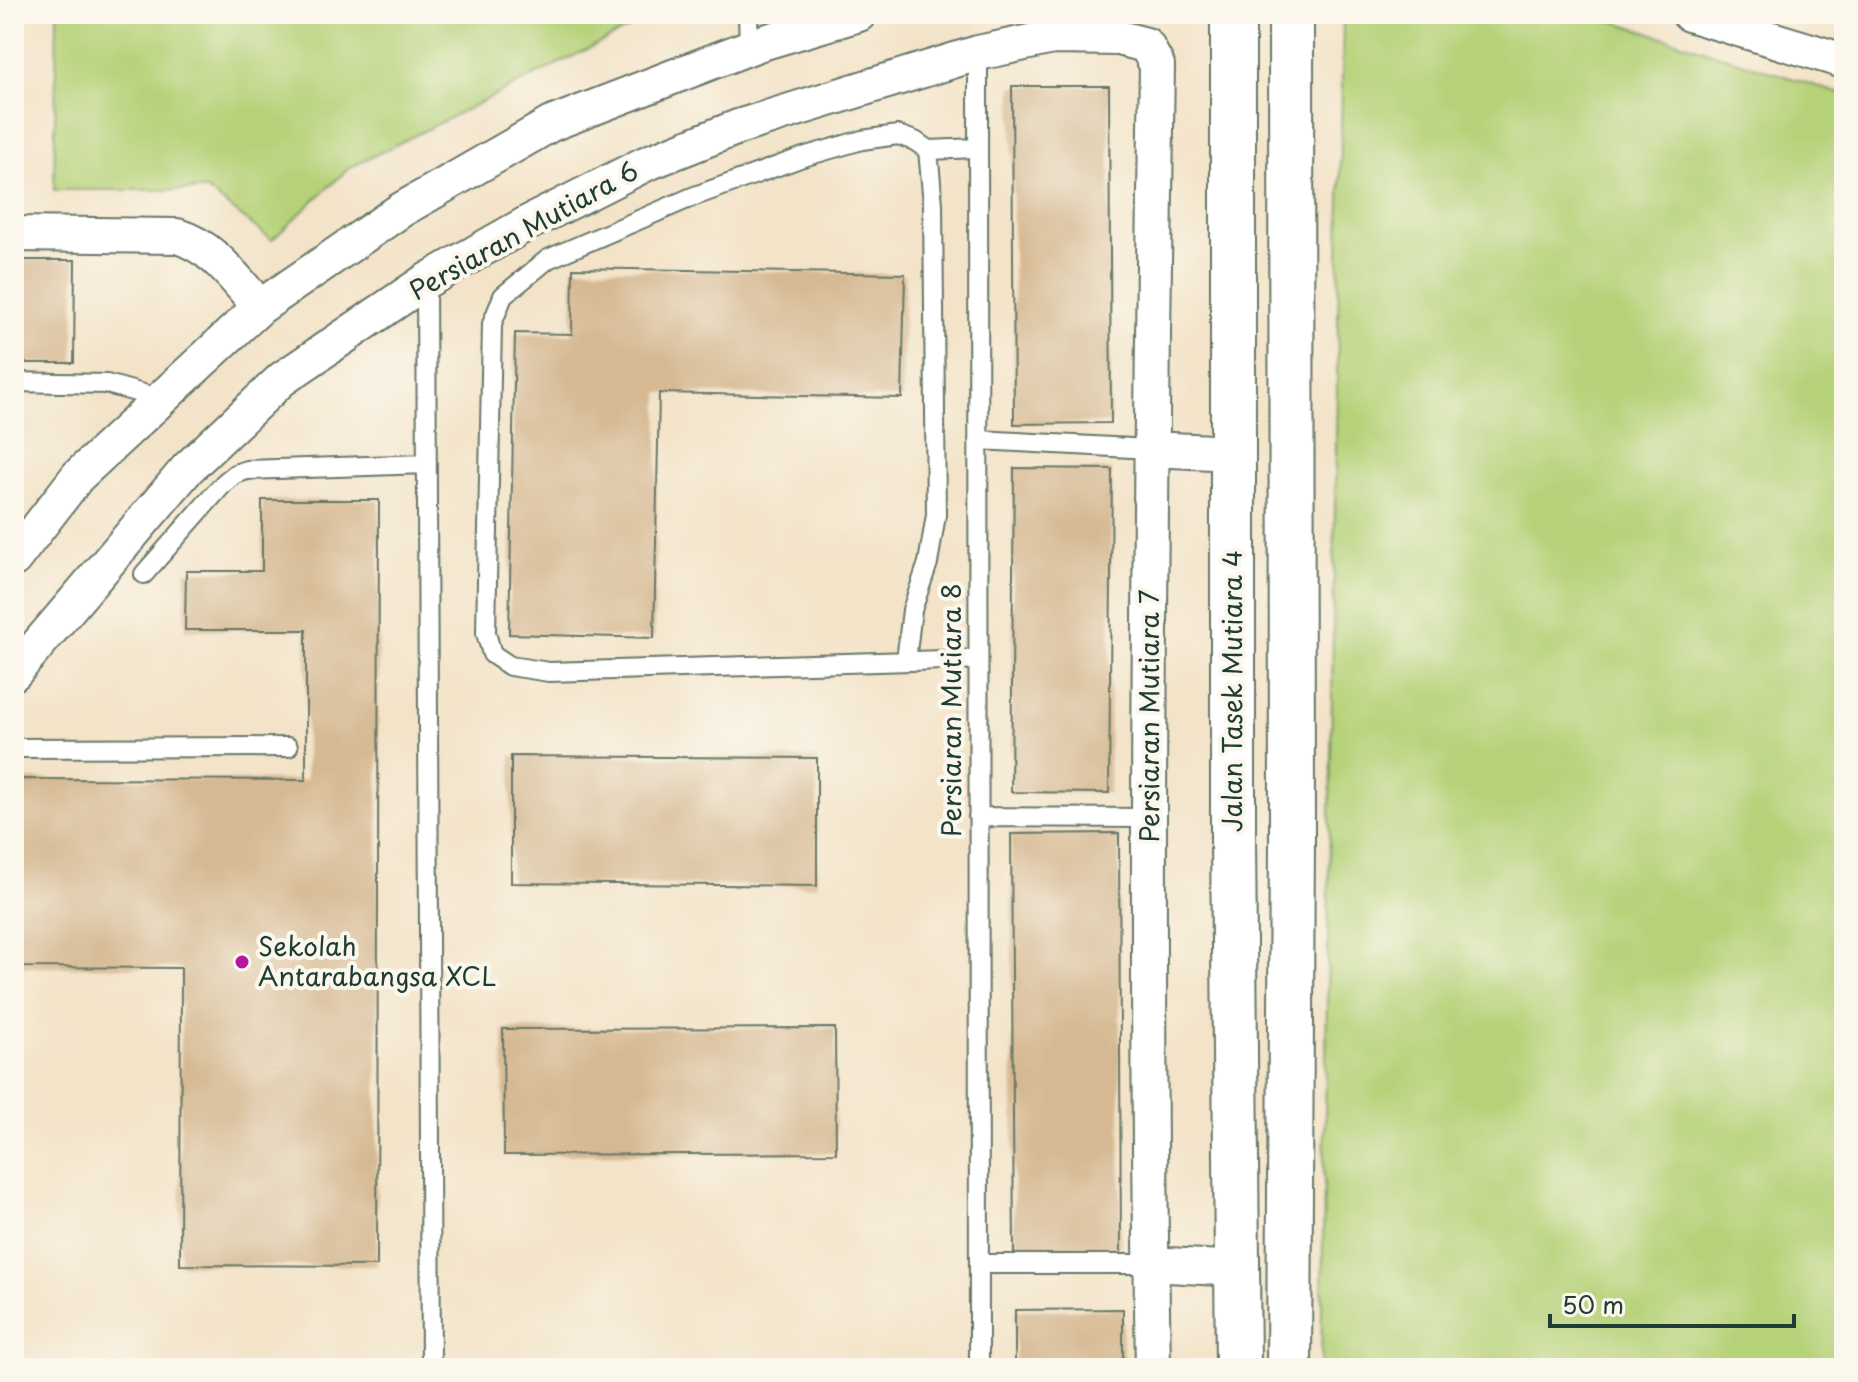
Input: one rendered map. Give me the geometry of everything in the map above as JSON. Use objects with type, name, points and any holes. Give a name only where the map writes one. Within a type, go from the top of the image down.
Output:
[{"type":"street","points":[[14,559],[78,476],[260,307],[401,210],[551,124],[748,31],[859,14]]},
{"type":"street","name":"Jalan Tasek Mutiara 4","points":[[1233,14],[1233,839],[1238,1368]]},
{"type":"street","points":[[1289,1368],[1291,14]]},
{"type":"street","points":[[1689,14],[1844,61]]},
{"type":"street","name":"Persiaran Mutiara 6","points":[[14,673],[188,468],[282,379],[426,281],[528,223],[645,164],[738,127],[978,53],[1053,37],[1119,38],[1146,45],[1157,65]]},
{"type":"street","name":"Persiaran Mutiara 7","points":[[1153,1368],[1149,818],[1157,65]]},
{"type":"street","points":[[14,234],[186,238],[215,256],[260,307]]},
{"type":"street","points":[[1151,449],[1233,453]]},
{"type":"street","points":[[1233,839],[1292,840]]},
{"type":"street","points":[[1151,1264],[1238,1269]]},
{"type":"lane","name":"Persiaran Mutiara 8","points":[[978,53],[979,1368]]},
{"type":"lane","points":[[978,148],[928,150],[898,135],[862,140],[803,157],[692,197],[548,259],[503,296],[492,324],[486,633],[492,654],[510,666],[549,672],[978,659]]},
{"type":"lane","points":[[906,661],[912,610],[928,563],[936,515],[933,204],[928,150]]},
{"type":"lane","points":[[426,281],[431,1368]]},
{"type":"lane","points":[[14,382],[107,384],[161,399]]},
{"type":"lane","points":[[978,440],[1151,449]]},
{"type":"lane","points":[[144,574],[235,474],[247,470],[427,464]]},
{"type":"lane","points":[[14,748],[288,747]]},
{"type":"lane","points":[[978,817],[1149,818]]},
{"type":"lane","points":[[979,1264],[1151,1264]]},
{"type":"green space","points":[[57,14],[658,14],[349,168],[272,240],[207,190],[54,190]]},
{"type":"green space","points":[[1343,14],[1550,14],[1613,21],[1844,95],[1844,1368],[1321,1368]]},
{"type":"building","points":[[1012,86],[1109,86],[1111,423],[1014,424]]},
{"type":"building","points":[[14,260],[75,260],[74,363],[14,363]]},
{"type":"building","points":[[573,268],[905,274],[902,398],[659,393],[654,638],[509,634],[515,333],[572,334]]},
{"type":"building","points":[[1014,468],[1112,469],[1109,793],[1011,792]]},
{"type":"building","points":[[262,500],[379,500],[377,1266],[180,1265],[181,968],[14,967],[14,779],[306,780],[306,630],[185,630],[186,571],[262,571]]},
{"type":"building","points":[[511,756],[817,758],[817,886],[511,883]]},
{"type":"building","points":[[1119,833],[1121,1254],[1014,1254],[1011,834]]},
{"type":"building","points":[[835,1028],[836,1153],[504,1155],[503,1029]]},
{"type":"building","points":[[1123,1309],[1123,1368],[1015,1368],[1015,1310]]},
{"type":"place","name":"Sekolah Antarabangsa XCL","points":[[242,962]]}]
